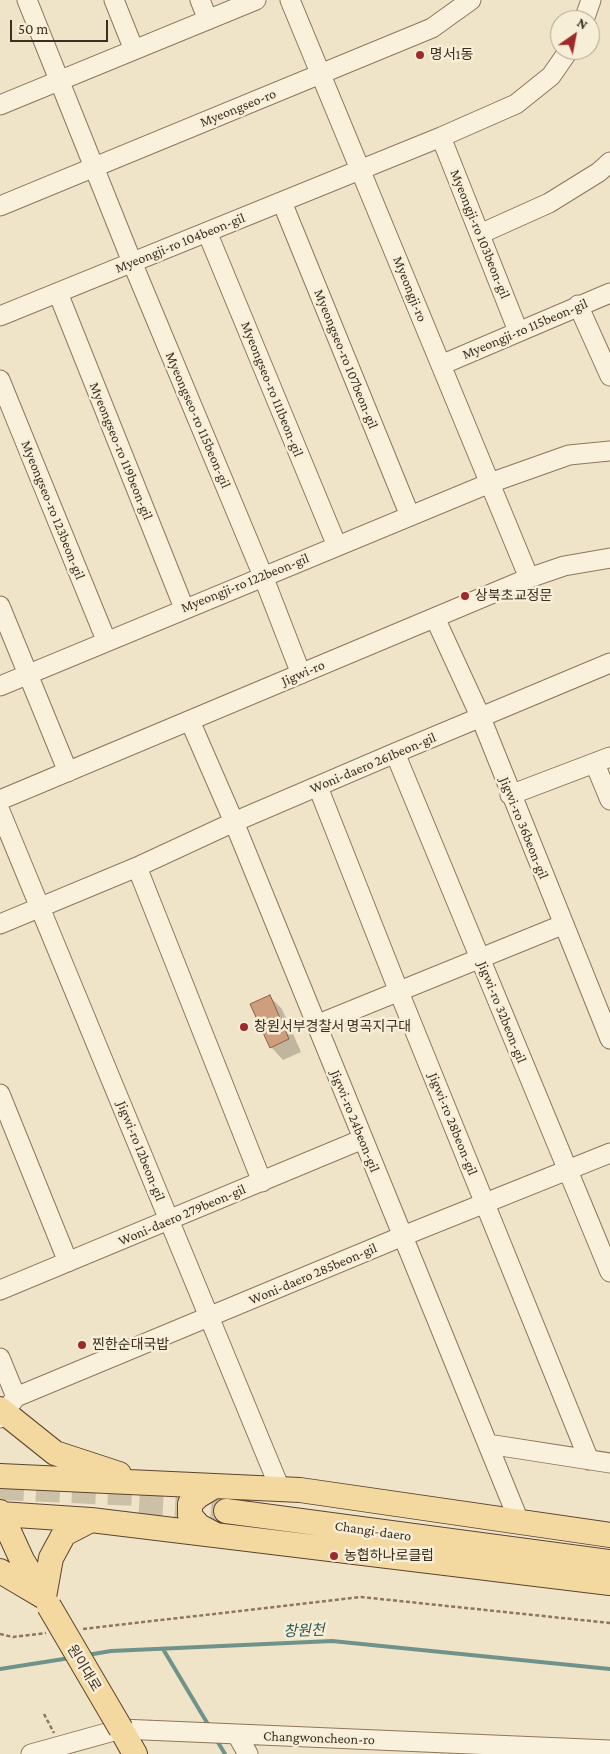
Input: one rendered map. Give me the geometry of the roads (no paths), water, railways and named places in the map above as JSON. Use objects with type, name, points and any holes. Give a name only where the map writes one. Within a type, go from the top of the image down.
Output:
[{"type":"main road","points":[[5,1409],[55,1453],[147,1484],[223,1499]]},
{"type":"main road","points":[[0,1476],[147,1484]]},
{"type":"main road","points":[[214,1534],[199,1526],[190,1516],[190,1504],[300,1490],[610,1534]]},
{"type":"main road","name":"Changi-daero","points":[[223,1499],[610,1551]]},
{"type":"main road","name":"Changi-daero","points":[[223,1499],[610,1562]]},
{"type":"main road","points":[[0,1514],[91,1520],[610,1582]]},
{"type":"main road","name":"원이대로","points":[[0,1514],[22,1560],[136,1754]]},
{"type":"main road","points":[[0,1571],[47,1602],[51,1558],[64,1534],[91,1520]]},
{"type":"street","name":"Myeongseo-ro 115beon-gil","points":[[27,0],[132,262],[263,576],[301,674]]},
{"type":"street","points":[[114,0],[134,50]]},
{"type":"street","points":[[200,0],[208,20]]},
{"type":"street","points":[[0,105],[256,0]]},
{"type":"street","name":"Myeongji-ro","points":[[290,0],[529,578]]},
{"type":"street","name":"Myeongseo-ro","points":[[0,206],[432,28],[471,0]]},
{"type":"street","points":[[360,170],[516,104],[551,76],[562,60]]},
{"type":"street","name":"Myeongji-ro 103beon-gil","points":[[441,137],[518,331]]},
{"type":"street","points":[[480,234],[549,204],[599,172],[610,162]]},
{"type":"street","name":"Myeongji-ro 104beon-gil","points":[[0,316],[360,170]]},
{"type":"street","name":"Myeongseo-ro 107beon-gil","points":[[282,202],[410,516]]},
{"type":"street","name":"Myeongseo-ro 111beon-gil","points":[[207,232],[337,546]]},
{"type":"street","name":"Myeongseo-ro 119beon-gil","points":[[58,293],[184,608]]},
{"type":"street","name":"Myeongji-ro 115beon-gil","points":[[441,365],[578,305],[610,293]]},
{"type":"street","points":[[578,305],[610,376]]},
{"type":"street","name":"Myeongseo-ro 123beon-gil","points":[[0,380],[106,640]]},
{"type":"street","name":"Myeongji-ro 122beon-gil","points":[[0,686],[106,640],[490,483],[569,455],[610,451]]},
{"type":"street","name":"Jigwi-ro","points":[[0,800],[529,578],[564,566],[610,558]]},
{"type":"street","points":[[0,606],[68,772]]},
{"type":"street","name":"Jigwi-ro 36beon-gil","points":[[435,618],[481,718],[562,925],[610,1039]]},
{"type":"street","name":"Woni-daero 261beon-gil","points":[[0,924],[137,867],[234,822],[395,753],[610,664]]},
{"type":"street","name":"Jigwi-ro 24beon-gil","points":[[190,721],[234,822],[519,1521]]},
{"type":"street","name":"Jigwi-ro 32beon-gil","points":[[395,753],[567,1170],[608,1260]]},
{"type":"street","points":[[510,795],[602,761],[610,800]]},
{"type":"street","name":"Jigwi-ro 28beon-gil","points":[[318,787],[589,1460]]},
{"type":"street","name":"Jigwi-ro 12beon-gil","points":[[0,811],[281,1491]]},
{"type":"street","points":[[137,867],[262,1182]]},
{"type":"street","points":[[316,1025],[481,960],[562,925]]},
{"type":"street","points":[[0,1094],[68,1262]]},
{"type":"street","name":"Woni-daero 279beon-gil","points":[[0,1290],[363,1139]]},
{"type":"street","name":"Woni-daero 285beon-gil","points":[[5,1409],[208,1318],[403,1236],[610,1153]]},
{"type":"street","points":[[0,1358],[5,1409]]},
{"type":"street","points":[[488,1444],[610,1463]]},
{"type":"street","name":"Changwoncheon-ro","points":[[31,1754],[121,1729],[237,1735],[342,1747],[610,1750]]},
{"type":"street","points":[[237,1735],[248,1754]]},
{"type":"waterway","name":"창원천","points":[[87,1655],[111,1651],[332,1641],[610,1669]]},
{"type":"waterway","points":[[163,1649],[209,1726]]},
{"type":"waterway","name":"창원천","points":[[0,1669],[70,1658]]},
{"type":"waterway","points":[[216,1739],[225,1754]]},
{"type":"tunnel","points":[[0,1488],[161,1495]]},
{"type":"tunnel","points":[[139,1506],[226,1511]]},
{"type":"place","name":"명서1동","points":[[420,55]]},
{"type":"place","name":"상북초교정문","points":[[465,596]]},
{"type":"place","name":"창원서부경찰서 명곡지구대","points":[[244,1027]]},
{"type":"place","name":"찐한순대국밥","points":[[82,1345]]},
{"type":"place","name":"농협하나로클럽","points":[[334,1556]]}]
